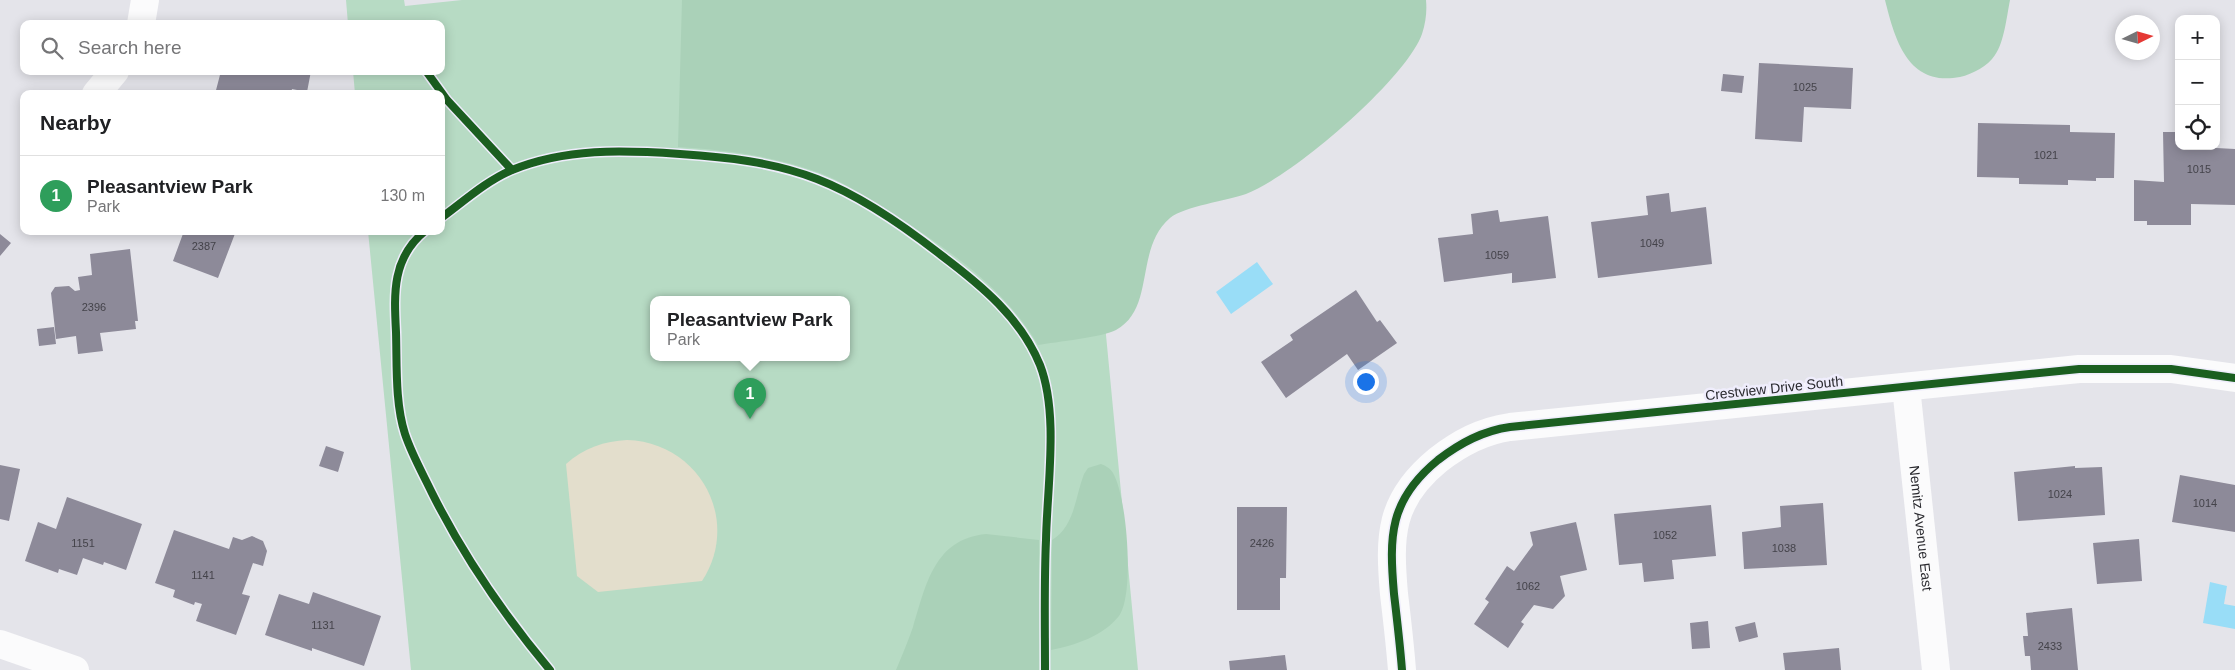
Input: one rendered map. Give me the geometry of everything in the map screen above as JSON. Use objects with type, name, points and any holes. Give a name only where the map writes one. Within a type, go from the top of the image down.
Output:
[{"type":"street","points":[[142,20],[145,0]]},
{"type":"street","points":[[99,90],[111,75]]},
{"type":"street","name":"Crestview Drive South","points":[[1402,670],[1391,559],[1396,517],[1413,485],[1443,456],[1480,435],[1510,428],[2094,369],[2171,369],[2235,378]]},
{"type":"street","name":"Nemitz Avenue East","points":[[1906,387],[1936,670]]},
{"type":"street","points":[[0,644],[75,670]]},
{"type":"green space","points":[[346,0],[404,0],[405,6],[462,0],[1074,0],[1138,670],[411,670],[368,235],[445,235],[445,90],[355,90],[353,75],[445,75],[445,20],[348,20]]},
{"type":"green space","points":[[682,0],[1426,0],[1426,8],[1422,34],[1412,53],[1394,76],[1371,100],[1318,148],[1266,184],[1246,194],[1185,210],[1170,218],[1159,231],[1152,245],[1141,293],[1136,308],[1128,320],[1110,333],[1038,345],[1025,324],[1009,305],[974,271],[934,241],[848,186],[820,173],[786,162],[732,152],[678,147]]},
{"type":"green space","points":[[1885,0],[2010,0],[2003,36],[1998,50],[1992,59],[1980,69],[1970,74],[1960,77],[1942,78],[1928,75],[1916,68],[1907,57],[1899,45]]},
{"type":"green space","points":[[1101,464],[1108,467],[1113,473],[1122,502],[1128,567],[1124,604],[1119,616],[1105,629],[1088,639],[1051,650],[1052,540],[1060,534],[1070,519],[1084,474],[1088,468]]},
{"type":"green space","points":[[986,534],[1039,540],[1039,670],[896,670],[913,627],[928,580],[935,567],[943,555],[954,545],[968,538]]},
{"type":"sand","points":[[627,440],[653,444],[675,454],[693,469],[706,488],[715,510],[717,534],[713,558],[702,581],[598,592],[577,576],[566,464],[595,446]]},
{"type":"water","points":[[1257,262],[1273,284],[1231,314],[1216,292]]},
{"type":"water","points":[[2210,582],[2227,586],[2224,604],[2235,606],[2235,629],[2203,623]]},
{"type":"building","points":[[1759,63],[1853,68],[1851,109],[1804,107],[1802,142],[1755,139]]},
{"type":"building","points":[[1723,74],[1744,76],[1742,93],[1721,91]]},
{"type":"building","points":[[220,75],[310,75],[307,90],[216,90]]},
{"type":"building","points":[[1978,123],[2070,125],[2070,132],[2115,133],[2114,178],[2096,178],[2096,181],[2068,180],[2068,185],[2019,184],[2019,178],[1977,177]]},
{"type":"building","points":[[2163,132],[2175,132],[2175,150],[2235,149],[2235,205],[2191,204],[2191,225],[2147,225],[2147,221],[2134,221],[2134,180],[2164,182]]},
{"type":"building","points":[[1669,193],[1671,212],[1706,207],[1712,264],[1598,278],[1591,222],[1648,215],[1646,196]]},
{"type":"building","points":[[1498,210],[1500,222],[1548,216],[1556,278],[1512,283],[1512,273],[1444,282],[1438,238],[1473,234],[1471,214]]},
{"type":"building","points":[[0,234],[11,243],[0,256]]},
{"type":"building","points":[[183,235],[234,235],[218,278],[173,261]]},
{"type":"building","points":[[130,249],[138,321],[135,321],[136,329],[100,333],[103,351],[78,354],[76,336],[56,339],[51,293],[55,287],[69,286],[75,291],[80,290],[78,277],[92,275],[90,254]]},
{"type":"building","points":[[1356,290],[1377,322],[1380,320],[1397,343],[1358,370],[1347,354],[1286,398],[1261,362],[1293,340],[1290,335]]},
{"type":"building","points":[[54,327],[56,344],[39,346],[37,329]]},
{"type":"building","points":[[326,446],[344,452],[338,472],[319,466]]},
{"type":"building","points":[[0,465],[20,469],[9,521],[0,519]]},
{"type":"building","points":[[2075,466],[2075,468],[2102,467],[2105,515],[2018,521],[2014,472]]},
{"type":"building","points":[[2180,475],[2235,485],[2235,532],[2172,522]]},
{"type":"building","points":[[67,497],[142,524],[126,570],[104,562],[103,565],[83,558],[77,575],[59,569],[58,573],[25,561],[38,522],[56,529]]},
{"type":"building","points":[[1823,503],[1827,565],[1744,569],[1742,532],[1781,527],[1780,506]]},
{"type":"building","points":[[1711,505],[1716,556],[1672,560],[1674,579],[1644,582],[1642,563],[1619,565],[1614,514]]},
{"type":"building","points":[[1237,507],[1287,507],[1286,578],[1280,578],[1280,610],[1237,610]]},
{"type":"building","points":[[1576,522],[1587,570],[1560,576],[1565,596],[1553,609],[1534,605],[1521,622],[1524,624],[1508,648],[1474,624],[1489,602],[1485,599],[1507,566],[1514,571],[1533,545],[1530,532]]},
{"type":"building","points":[[174,530],[229,549],[233,537],[242,540],[252,536],[263,541],[267,551],[263,566],[253,563],[242,594],[250,596],[236,635],[196,621],[202,604],[195,602],[194,605],[173,597],[175,590],[155,583]]},
{"type":"building","points":[[2139,539],[2142,581],[2097,584],[2093,543]]},
{"type":"building","points":[[313,592],[381,616],[364,666],[312,648],[312,651],[265,635],[279,594],[309,604]]},
{"type":"building","points":[[2072,608],[2078,670],[2031,670],[2030,656],[2025,656],[2023,636],[2028,636],[2026,613]]},
{"type":"building","points":[[1708,621],[1710,648],[1692,649],[1690,623]]},
{"type":"building","points":[[1755,622],[1758,637],[1739,642],[1735,627]]},
{"type":"building","points":[[1839,648],[1841,670],[1785,670],[1783,653]]},
{"type":"building","points":[[1285,655],[1287,670],[1230,670],[1229,661]]},
{"type":"cycle path","points":[[429,75],[440,90]]},
{"type":"cycle path","points":[[445,97],[512,170]]},
{"type":"cycle path","points":[[445,215],[475,192],[502,175],[532,163],[553,158],[594,152],[697,155],[766,164],[817,179],[866,203],[927,244],[985,291],[1011,317],[1032,348],[1046,384],[1051,428],[1045,556],[1045,670]]},
{"type":"cycle path","points":[[421,235],[406,253],[397,277],[395,304],[397,384],[405,434],[414,457],[444,517],[471,563],[501,607],[550,670]]},
{"type":"cycle path","points":[[1402,670],[1392,573],[1393,537],[1401,505],[1422,475],[1438,460],[1463,443],[1490,431],[1510,427],[2079,369],[2171,369],[2235,378]]},
{"type":"place","name":"Pleasantview Park","points":[[750,419]]}]
